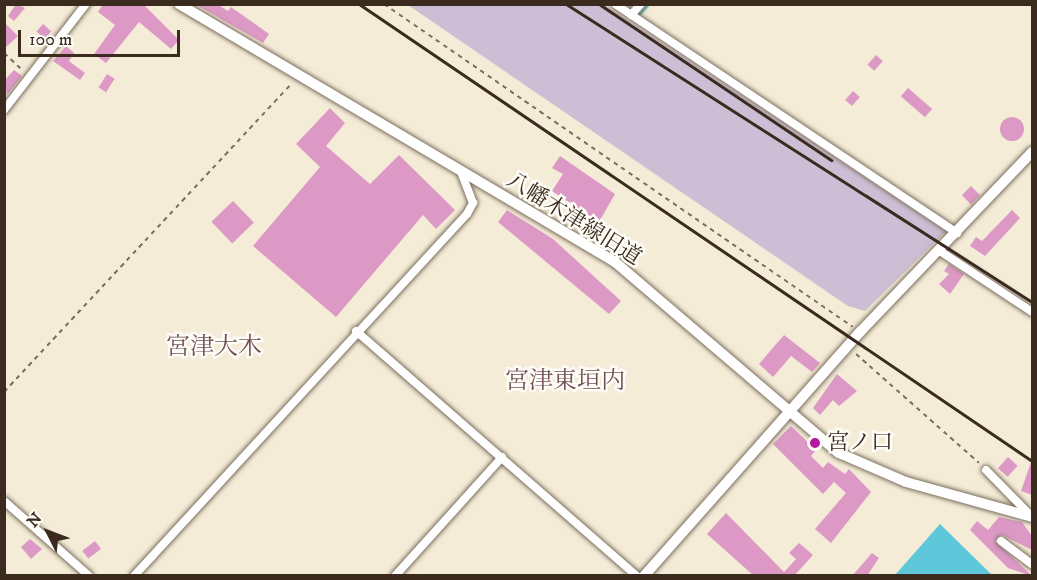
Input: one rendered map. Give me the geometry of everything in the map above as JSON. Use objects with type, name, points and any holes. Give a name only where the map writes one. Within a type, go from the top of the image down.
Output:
[{"type":"street","points":[[4,110],[32,78],[86,4]]},
{"type":"street","name":"八幡木津線旧道","points":[[179,4],[298,77],[615,262],[787,412],[865,468],[1032,517]]},
{"type":"street","points":[[615,4],[957,233]]},
{"type":"street","points":[[631,15],[641,4]]},
{"type":"street","points":[[644,576],[860,332],[940,251],[1032,152]]},
{"type":"street","points":[[134,576],[472,207],[461,172]]},
{"type":"street","points":[[940,251],[1032,312]]},
{"type":"street","points":[[356,331],[637,576]]},
{"type":"street","points":[[394,576],[502,457]]},
{"type":"street","points":[[986,470],[1032,517]]},
{"type":"street","points":[[4,501],[89,576]]},
{"type":"street","points":[[1001,541],[1032,564]]},
{"type":"path","points":[[384,4],[860,332]]},
{"type":"path","points":[[4,53],[32,78]]},
{"type":"path","points":[[4,392],[298,77]]},
{"type":"path","points":[[848,347],[986,470]]},
{"type":"shaded area","points":[[408,5],[605,5],[946,231],[865,311],[848,306]]},
{"type":"water","points":[[940,524],[992,575],[895,575]]},
{"type":"building","points":[[16,4],[25,8],[14,21],[8,16]]},
{"type":"building","points":[[103,4],[143,4],[179,40],[171,49],[139,22],[106,63],[94,54],[115,25],[98,12]]},
{"type":"building","points":[[195,4],[217,4],[228,11],[231,7],[269,34],[263,43]]},
{"type":"building","points":[[4,22],[18,36],[4,49]]},
{"type":"building","points":[[43,24],[51,31],[45,39],[36,32]]},
{"type":"building","points":[[66,46],[74,53],[69,61],[85,73],[80,80],[53,61]]},
{"type":"building","points":[[876,55],[883,61],[874,71],[867,65]]},
{"type":"building","points":[[14,70],[22,76],[7,95],[4,81]]},
{"type":"building","points":[[107,74],[115,79],[106,92],[99,88]]},
{"type":"building","points":[[908,88],[932,109],[925,117],[901,96]]},
{"type":"building","points":[[853,91],[860,97],[852,106],[845,100]]},
{"type":"building","points":[[330,108],[345,123],[326,146],[370,184],[399,155],[455,210],[436,229],[423,215],[336,317],[253,246],[320,167],[296,144]]},
{"type":"building","points":[[1012,117],[1021,120],[1024,129],[1021,138],[1012,141],[1003,138],[1000,129],[1003,120]]},
{"type":"building","points":[[560,156],[615,194],[599,222],[552,191],[563,174],[552,168]]},
{"type":"building","points":[[971,186],[980,195],[971,204],[962,195]]},
{"type":"building","points":[[233,201],[254,223],[232,243],[211,222]]},
{"type":"building","points":[[507,210],[553,239],[621,301],[609,314],[498,222]]},
{"type":"building","points":[[1012,210],[1020,218],[985,256],[970,246],[976,237],[982,241]]},
{"type":"building","points":[[949,264],[964,274],[950,294],[939,284],[949,274],[944,271]]},
{"type":"building","points":[[784,335],[820,363],[812,372],[791,356],[773,377],[759,364]]},
{"type":"building","points":[[837,374],[857,391],[839,406],[833,400],[820,415],[813,408]]},
{"type":"building","points":[[791,426],[816,450],[811,456],[823,468],[828,462],[845,474],[849,469],[871,492],[831,543],[815,529],[846,493],[834,482],[823,494],[773,444]]},
{"type":"building","points":[[1008,457],[1018,466],[1008,477],[998,468]]},
{"type":"building","points":[[1032,462],[1032,495],[1021,491]]},
{"type":"building","points":[[726,513],[784,572],[796,559],[789,553],[799,543],[813,555],[794,576],[754,576],[707,534]]},
{"type":"building","points":[[999,517],[1022,522],[1032,536],[1032,550],[1002,535],[995,541],[1032,576],[1008,568],[970,530],[977,521],[988,530]]},
{"type":"building","points":[[30,539],[42,549],[31,559],[21,547]]},
{"type":"building","points":[[95,541],[101,549],[88,559],[82,551]]},
{"type":"building","points":[[872,553],[879,558],[867,576],[852,576]]},
{"type":"waterway","points":[[640,13],[648,4]]},
{"type":"railway","points":[[359,4],[1032,461]]},
{"type":"railway","points":[[566,4],[1032,302]]},
{"type":"railway","points":[[599,4],[831,160]]},
{"type":"place","name":"宮ノ口","points":[[815,443]]},
{"type":"district","name":"宮津大木","points":[[214,348]]},
{"type":"district","name":"宮津東垣内","points":[[565,382]]}]
